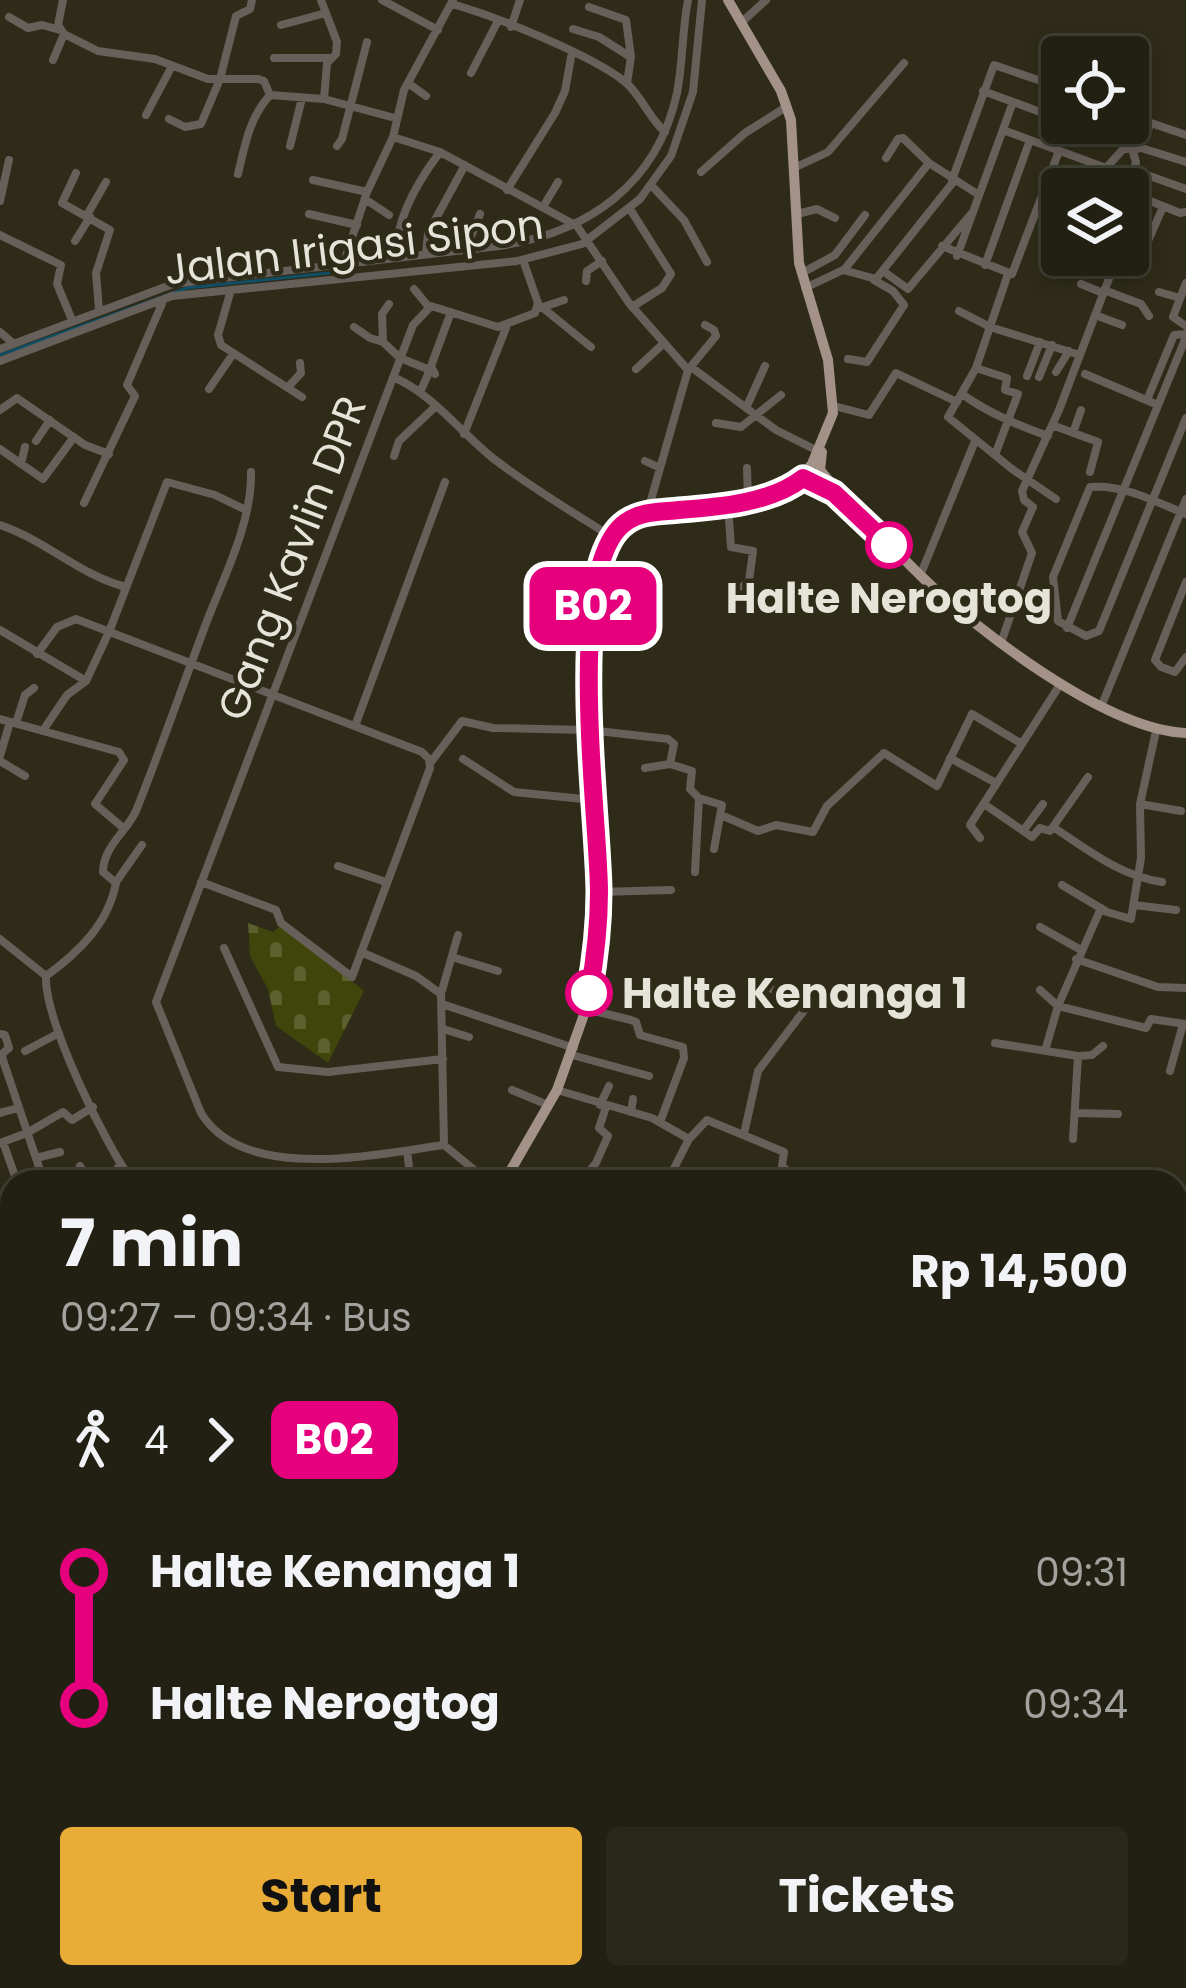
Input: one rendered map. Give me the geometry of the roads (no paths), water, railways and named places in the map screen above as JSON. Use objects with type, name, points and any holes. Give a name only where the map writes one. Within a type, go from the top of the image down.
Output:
[{"type":"main road","points":[[511,1170],[550,1105],[573,1052],[596,951],[599,892],[589,730],[594,594],[600,563],[612,537],[626,522],[647,514],[728,506],[787,488],[803,478],[834,406],[828,360],[801,274],[796,167],[787,106],[728,0]]},
{"type":"main road","points":[[824,437],[820,470],[842,500]]},
{"type":"main road","points":[[803,478],[842,500],[920,576],[1001,643],[1101,706],[1156,731],[1186,733]]},
{"type":"street","points":[[53,60],[63,33],[58,18],[63,0]]},
{"type":"street","points":[[169,119],[185,127],[201,124],[220,79],[236,16],[250,9],[251,0]]},
{"type":"street","points":[[321,0],[337,42],[336,53],[326,63],[324,99]]},
{"type":"street","points":[[382,0],[438,30]]},
{"type":"street","points":[[511,27],[520,0]]},
{"type":"street","name":"Jalan Irigasi Sipon","points":[[0,349],[172,284],[583,233],[626,189],[665,131],[679,82],[688,0]]},
{"type":"street","name":"Jalan Irigasi Sipon","points":[[0,361],[164,298],[523,260],[583,233],[630,208],[652,186],[671,156],[691,101],[702,0]]},
{"type":"street","points":[[740,23],[766,0]]},
{"type":"street","points":[[344,265],[366,196],[393,137],[408,83],[453,2],[572,52],[627,83],[665,131]]},
{"type":"street","points":[[589,7],[626,20],[631,57],[627,83]]},
{"type":"street","points":[[281,26],[326,13]]},
{"type":"street","points":[[9,17],[23,26],[42,25],[98,50],[145,56],[208,79],[241,76],[261,80],[270,95]]},
{"type":"street","points":[[471,73],[498,21]]},
{"type":"street","points":[[573,29],[599,37],[631,57]]},
{"type":"street","points":[[337,146],[367,42]]},
{"type":"street","points":[[507,190],[555,113],[565,91],[572,52]]},
{"type":"street","points":[[274,58],[331,58]]},
{"type":"street","points":[[796,167],[828,152],[904,63]]},
{"type":"street","points":[[874,280],[953,180],[996,65],[1041,81]]},
{"type":"street","points":[[146,115],[172,66]]},
{"type":"street","points":[[679,82],[686,89],[694,84]]},
{"type":"street","points":[[408,83],[426,96]]},
{"type":"street","points":[[983,91],[1041,113]]},
{"type":"street","points":[[676,97],[685,93],[691,101]]},
{"type":"street","points":[[270,95],[324,99],[395,118]]},
{"type":"street","points":[[238,174],[258,107],[270,95]]},
{"type":"street","points":[[290,146],[302,98]]},
{"type":"street","points":[[957,256],[1013,102]]},
{"type":"street","points":[[700,172],[787,106]]},
{"type":"street","points":[[1003,130],[1109,169],[1131,145],[1143,140],[1151,123],[1186,135]]},
{"type":"street","points":[[393,137],[440,152],[583,233],[632,307],[690,369],[776,430],[818,451]]},
{"type":"street","points":[[886,158],[903,138],[929,163],[980,195]]},
{"type":"street","points":[[985,266],[1030,140]]},
{"type":"street","points":[[1131,145],[1186,162]]},
{"type":"street","points":[[1131,145],[1133,168]]},
{"type":"street","points":[[942,247],[1008,274],[1014,272],[1059,151]]},
{"type":"street","points":[[396,258],[401,226],[419,183],[440,152]]},
{"type":"street","points":[[0,200],[9,160]]},
{"type":"street","points":[[805,291],[843,270],[929,163]]},
{"type":"street","points":[[426,254],[428,232],[465,165]]},
{"type":"street","points":[[76,172],[62,203],[110,230],[96,273],[98,310]]},
{"type":"street","points":[[1149,176],[1186,190]]},
{"type":"street","points":[[313,180],[366,196],[388,215]]},
{"type":"street","points":[[75,241],[106,182]]},
{"type":"street","points":[[543,207],[558,182]]},
{"type":"street","points":[[652,186],[684,220],[707,262]]},
{"type":"street","points":[[1149,200],[1186,212]]},
{"type":"street","points":[[1149,239],[1162,207]]},
{"type":"street","points":[[630,208],[670,270],[669,282],[632,307]]},
{"type":"street","points":[[797,214],[817,209],[835,218]]},
{"type":"street","points":[[309,214],[357,224]]},
{"type":"street","points":[[466,249],[480,214]]},
{"type":"street","points":[[883,272],[908,289],[973,214]]},
{"type":"street","points":[[801,274],[835,255],[865,215]]},
{"type":"street","points":[[0,235],[61,265],[57,284],[72,320]]},
{"type":"street","points":[[523,260],[541,308],[591,347]]},
{"type":"street","points":[[586,281],[587,271],[602,261]]},
{"type":"street","points":[[843,270],[874,280],[893,291],[904,305],[868,362],[848,359]]},
{"type":"street","points":[[1008,274],[976,368],[947,417],[1056,499]]},
{"type":"street","points":[[1001,643],[1032,553],[1022,532],[1033,511],[1022,495],[1110,276]]},
{"type":"street","points":[[1186,283],[1173,320],[1186,332]]},
{"type":"street","points":[[1081,284],[1141,304],[1150,316]]},
{"type":"street","points":[[414,289],[428,306],[494,327],[564,300]]},
{"type":"street","points":[[231,290],[218,338],[233,354],[302,397]]},
{"type":"street","points":[[1159,292],[1180,298]]},
{"type":"street","points":[[84,503],[134,399],[128,383],[164,298]]},
{"type":"street","points":[[383,342],[382,314],[389,304]]},
{"type":"street","name":"Gang Kavlin DPR","points":[[407,1151],[359,1158],[289,1158],[217,1132],[201,1113],[180,1067],[158,1014],[157,994],[400,358],[416,319],[428,306]]},
{"type":"street","points":[[959,311],[990,327],[1080,355]]},
{"type":"street","points":[[421,390],[452,312]]},
{"type":"street","points":[[1095,315],[1122,325]]},
{"type":"street","points":[[647,514],[690,369],[716,336],[705,325]]},
{"type":"street","points":[[464,434],[506,326]]},
{"type":"street","points":[[354,327],[383,342],[400,358],[432,372]]},
{"type":"street","points":[[0,332],[14,344]]},
{"type":"street","points":[[1147,400],[1174,334],[1186,332]]},
{"type":"street","points":[[1067,628],[1186,332]]},
{"type":"street","points":[[1027,376],[1040,342]]},
{"type":"street","points":[[636,370],[664,344]]},
{"type":"street","points":[[1040,377],[1052,346]]},
{"type":"street","points":[[1056,373],[1069,351]]},
{"type":"street","points":[[209,388],[233,354]]},
{"type":"street","points":[[288,387],[302,373],[300,363]]},
{"type":"street","points":[[716,424],[737,428],[750,411],[765,366]]},
{"type":"street","points":[[976,368],[1007,378],[1005,390],[1018,394],[995,454]]},
{"type":"street","points":[[834,406],[869,415],[896,373],[1048,436]]},
{"type":"street","points":[[1085,374],[1158,405]]},
{"type":"street","points":[[393,377],[421,390],[464,434],[534,489],[612,537]]},
{"type":"street","points":[[750,411],[781,395]]},
{"type":"street","points":[[0,410],[17,398],[74,437],[109,454]]},
{"type":"street","points":[[394,456],[399,441],[435,406]]},
{"type":"street","points":[[1073,433],[1081,410]]},
{"type":"street","points":[[1183,513],[1153,501],[1124,490],[1096,485],[1088,491],[1052,583],[1055,617],[1067,628],[1091,636],[1099,631],[1153,501],[1186,418]]},
{"type":"street","points":[[36,441],[50,420]]},
{"type":"street","points":[[1052,425],[1098,442],[1090,472]]},
{"type":"street","points":[[0,449],[44,479],[74,437]]},
{"type":"street","points":[[920,576],[975,441]]},
{"type":"street","points":[[21,464],[25,446]]},
{"type":"street","points":[[645,461],[660,468]]},
{"type":"street","points":[[747,468],[748,500]]},
{"type":"street","points":[[116,882],[101,868],[121,826],[133,818],[245,519],[251,472]]},
{"type":"street","points":[[44,729],[67,695],[86,682],[168,481],[245,510]]},
{"type":"street","points":[[355,726],[446,482]]},
{"type":"street","points":[[1101,706],[1186,499]]},
{"type":"street","points":[[728,506],[731,547],[753,550],[749,581],[731,597]]},
{"type":"street","points":[[0,525],[53,549],[98,578],[126,587]]},
{"type":"street","points":[[1186,582],[1155,659],[1161,668],[1175,672],[1186,657]]},
{"type":"street","points":[[37,654],[69,619],[422,752],[431,763]]},
{"type":"street","points":[[0,630],[86,682]]},
{"type":"street","points":[[980,838],[970,825],[1062,682]]},
{"type":"street","points":[[25,776],[0,759],[9,721],[34,688]]},
{"type":"street","points":[[721,815],[758,831],[776,825],[813,832],[827,806],[884,753],[937,786],[972,714],[1022,744]]},
{"type":"street","points":[[9,721],[122,755],[121,769],[94,804],[121,826]]},
{"type":"street","points":[[201,882],[276,910],[281,922],[352,977],[431,763],[462,721],[493,728],[589,730],[668,739],[674,744],[670,764]]},
{"type":"street","points":[[1062,885],[1129,920],[1138,879],[1140,804],[1156,731]]},
{"type":"street","points":[[950,758],[997,783]]},
{"type":"street","points":[[463,759],[514,792],[593,800]]},
{"type":"street","points":[[645,768],[670,764],[692,771],[690,789],[699,798],[722,805],[714,849]]},
{"type":"street","points":[[984,804],[1032,837],[1040,828],[1050,831],[1088,777]]},
{"type":"street","points":[[695,870],[699,798]]},
{"type":"street","points":[[1023,832],[1043,804]]},
{"type":"street","points":[[1140,804],[1181,812]]},
{"type":"street","points":[[1053,827],[1138,879],[1162,882]]},
{"type":"street","points":[[46,976],[94,932],[116,882],[142,845]]},
{"type":"street","points":[[338,866],[386,882]]},
{"type":"street","points":[[599,892],[671,890]]},
{"type":"street","points":[[1134,905],[1177,910]]},
{"type":"street","points":[[1045,1051],[1078,954],[1100,908]]},
{"type":"street","points":[[1040,927],[1078,954],[1158,987],[1186,988]]},
{"type":"street","points":[[444,1145],[441,999],[458,935]]},
{"type":"street","points":[[0,939],[46,976],[51,1018],[124,1170]]},
{"type":"street","points":[[224,948],[278,1067],[328,1072],[443,1060]]},
{"type":"street","points":[[361,952],[416,976],[441,999],[573,1052],[649,1076]]},
{"type":"street","points":[[452,957],[498,970]]},
{"type":"street","points":[[742,1134],[748,1129],[758,1071],[806,1008],[772,989]]},
{"type":"street","points":[[1040,990],[1058,1006],[1146,1028],[1151,1019],[1184,1024],[1181,1056],[1170,1071]]},
{"type":"street","points":[[586,1009],[631,1020],[640,1035],[683,1047],[684,1058],[660,1122]]},
{"type":"street","points":[[443,1029],[469,1037]]},
{"type":"street","points":[[26,1051],[59,1033]]},
{"type":"street","points":[[0,1034],[7,1039],[9,1051],[2,1056],[40,1170]]},
{"type":"street","points":[[995,1043],[1078,1056],[1101,1051],[1102,1046]]},
{"type":"street","points":[[1073,1138],[1078,1056]]},
{"type":"street","points":[[590,1170],[608,1136],[599,1129],[609,1086]]},
{"type":"street","points":[[512,1090],[550,1105]]},
{"type":"street","points":[[557,1090],[660,1122],[689,1138]]},
{"type":"street","points":[[631,1112],[633,1099]]},
{"type":"street","points":[[12,1170],[1,1142],[62,1112],[72,1120],[93,1107]]},
{"type":"street","points":[[0,1113],[18,1108]]},
{"type":"street","points":[[1076,1113],[1118,1114]]},
{"type":"street","points":[[673,1170],[689,1138],[706,1120],[784,1152],[786,1170]]},
{"type":"street","points":[[409,1170],[407,1151],[444,1145],[474,1170]]},
{"type":"street","points":[[36,1158],[60,1152]]},
{"type":"street","points":[[116,1170],[120,1165]]},
{"type":"street","points":[[80,1166],[82,1170]]},
{"type":"waterway","points":[[0,355],[187,288],[329,273]]},
{"type":"place","name":"Halte Nerogtog","points":[[889,545]]},
{"type":"place","name":"Halte Kenanga 1","points":[[589,993]]}]
